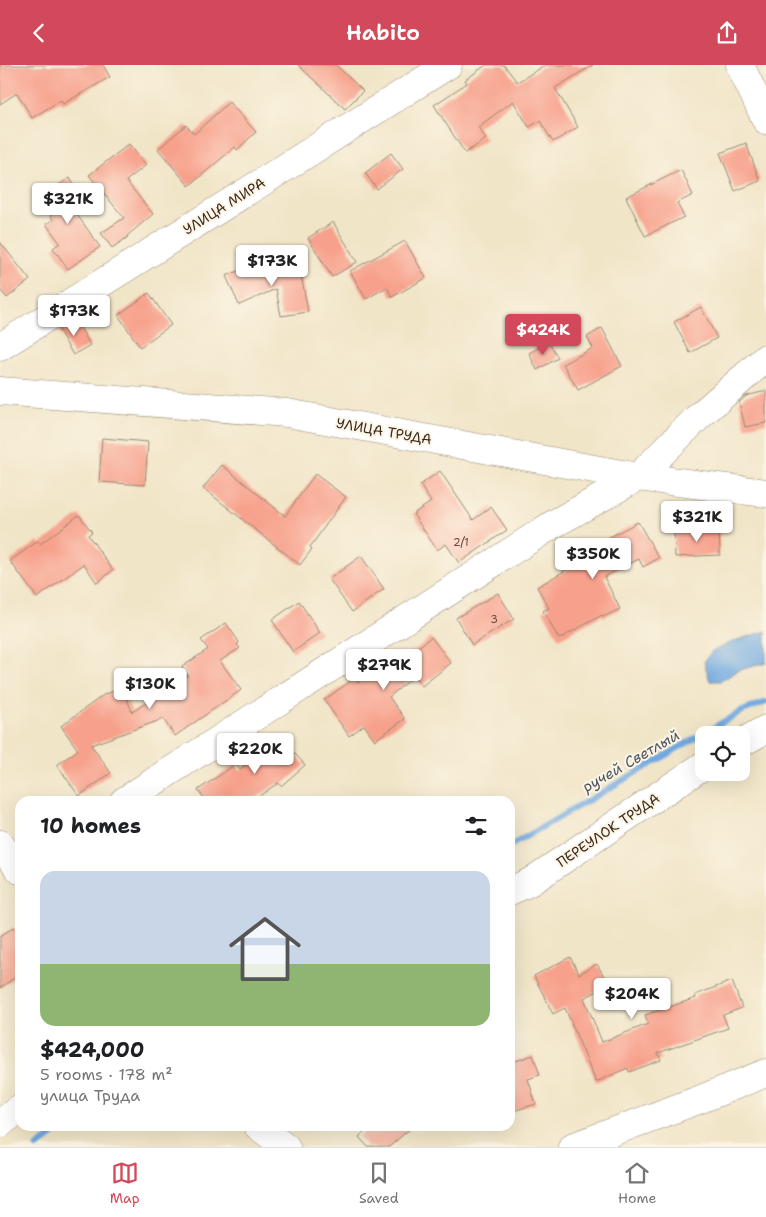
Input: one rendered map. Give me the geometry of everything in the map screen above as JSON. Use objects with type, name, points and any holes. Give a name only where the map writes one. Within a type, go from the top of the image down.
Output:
[{"type":"street","name":"УЛИЦА МИРА","points":[[0,347],[448,65]]},
{"type":"street","points":[[740,65],[766,120]]},
{"type":"street","points":[[132,796],[552,525],[638,477],[697,418],[766,358]]},
{"type":"street","name":"УЛИЦА ТРУДА","points":[[0,391],[287,413],[638,477],[766,493]]},
{"type":"street","points":[[750,738],[766,729]]},
{"type":"street","name":"ПЕРЕУЛОК ТРУДА","points":[[515,889],[530,882],[695,771]]},
{"type":"street","points":[[0,843],[15,862]]},
{"type":"street","points":[[572,1147],[766,1073]]},
{"type":"street","points":[[0,1124],[15,1112]]},
{"type":"street","points":[[265,1131],[286,1147]]},
{"type":"water","points":[[766,631],[766,663],[739,670],[721,681],[710,681],[704,662],[712,651],[737,640]]},
{"type":"building","points":[[0,65],[103,65],[110,77],[63,104],[61,100],[32,118],[17,93],[0,104]]},
{"type":"building","points":[[298,65],[336,65],[363,91],[345,109]]},
{"type":"building","points":[[486,65],[504,65],[517,82],[546,65],[593,65],[555,88],[578,127],[553,142],[540,121],[529,127],[513,101],[478,127],[486,139],[465,153],[434,105],[467,83],[465,80]]},
{"type":"building","points":[[229,102],[256,132],[237,150],[235,147],[189,186],[158,149],[186,125],[194,134]]},
{"type":"building","points":[[746,143],[760,181],[735,191],[720,153]]},
{"type":"building","points":[[129,144],[146,165],[126,181],[153,214],[128,237],[112,248],[101,233],[124,218],[89,175]]},
{"type":"building","points":[[391,153],[403,169],[377,189],[365,173]]},
{"type":"building","points":[[681,170],[693,195],[677,203],[684,217],[645,236],[626,197]]},
{"type":"building","points":[[70,178],[80,195],[68,202],[100,247],[68,269],[53,248],[60,243],[46,224],[53,220],[40,196]]},
{"type":"building","points":[[333,222],[357,262],[332,277],[308,238]]},
{"type":"building","points":[[405,241],[426,278],[392,297],[387,287],[366,299],[350,271]]},
{"type":"building","points":[[0,242],[30,280],[7,298],[0,290]]},
{"type":"building","points":[[299,263],[308,312],[281,316],[276,289],[239,305],[226,276],[253,265],[256,272]]},
{"type":"building","points":[[149,293],[171,325],[140,347],[118,315]]},
{"type":"building","points":[[701,307],[717,338],[690,353],[674,322]]},
{"type":"building","points":[[75,318],[90,345],[73,355],[58,329]]},
{"type":"building","points":[[602,328],[622,366],[578,390],[563,364],[593,348],[587,337]]},
{"type":"building","points":[[549,342],[558,358],[537,370],[529,353]]},
{"type":"building","points":[[766,391],[766,423],[745,427],[739,402],[746,396]]},
{"type":"building","points":[[102,438],[148,442],[145,485],[99,482]]},
{"type":"building","points":[[222,465],[285,516],[315,474],[346,497],[310,547],[312,549],[300,565],[203,488]]},
{"type":"building","points":[[440,471],[473,520],[491,507],[507,530],[459,563],[446,544],[437,550],[413,514],[431,502],[420,485]]},
{"type":"building","points":[[79,515],[92,532],[88,535],[113,570],[97,583],[84,564],[37,598],[10,561],[38,541],[40,544]]},
{"type":"building","points":[[638,522],[659,558],[643,567],[639,559],[604,577],[620,609],[603,617],[602,615],[559,639],[543,611],[549,608],[537,587],[576,564],[572,557]]},
{"type":"building","points":[[719,530],[720,555],[675,557],[674,532]]},
{"type":"building","points":[[361,556],[384,589],[352,612],[329,579]]},
{"type":"building","points":[[498,593],[514,619],[472,645],[456,618]]},
{"type":"building","points":[[299,601],[320,633],[293,652],[272,620]]},
{"type":"building","points":[[226,623],[239,642],[237,645],[240,648],[220,661],[241,690],[175,736],[163,719],[91,745],[111,773],[79,796],[57,765],[78,750],[61,726],[105,694],[123,688],[132,712],[188,675],[182,667],[208,649],[201,640]]},
{"type":"building","points":[[431,637],[451,663],[422,686],[414,676],[389,697],[405,719],[375,740],[364,725],[349,736],[324,700],[355,678],[358,683],[381,663],[388,671]]},
{"type":"building","points":[[279,736],[305,765],[281,786],[278,783],[259,796],[202,796],[198,790],[236,764],[240,770]]},
{"type":"building","points":[[14,927],[15,929],[15,978],[0,988],[0,936]]},
{"type":"building","points":[[570,957],[579,974],[597,964],[609,985],[584,998],[602,1042],[648,1024],[645,1015],[696,998],[695,995],[732,981],[742,1008],[723,1015],[728,1028],[658,1053],[661,1060],[629,1072],[628,1068],[596,1082],[565,1008],[553,1014],[534,976]]},
{"type":"building","points":[[533,1055],[540,1075],[528,1079],[536,1104],[515,1110],[515,1061]]},
{"type":"building","points":[[366,1131],[407,1131],[389,1147],[368,1147],[359,1137]]},
{"type":"waterway","name":"ручей Светлый","points":[[515,843],[740,712],[766,702]]},
{"type":"waterway","name":"ручей Светлый","points":[[37,1147],[58,1131]]}]
